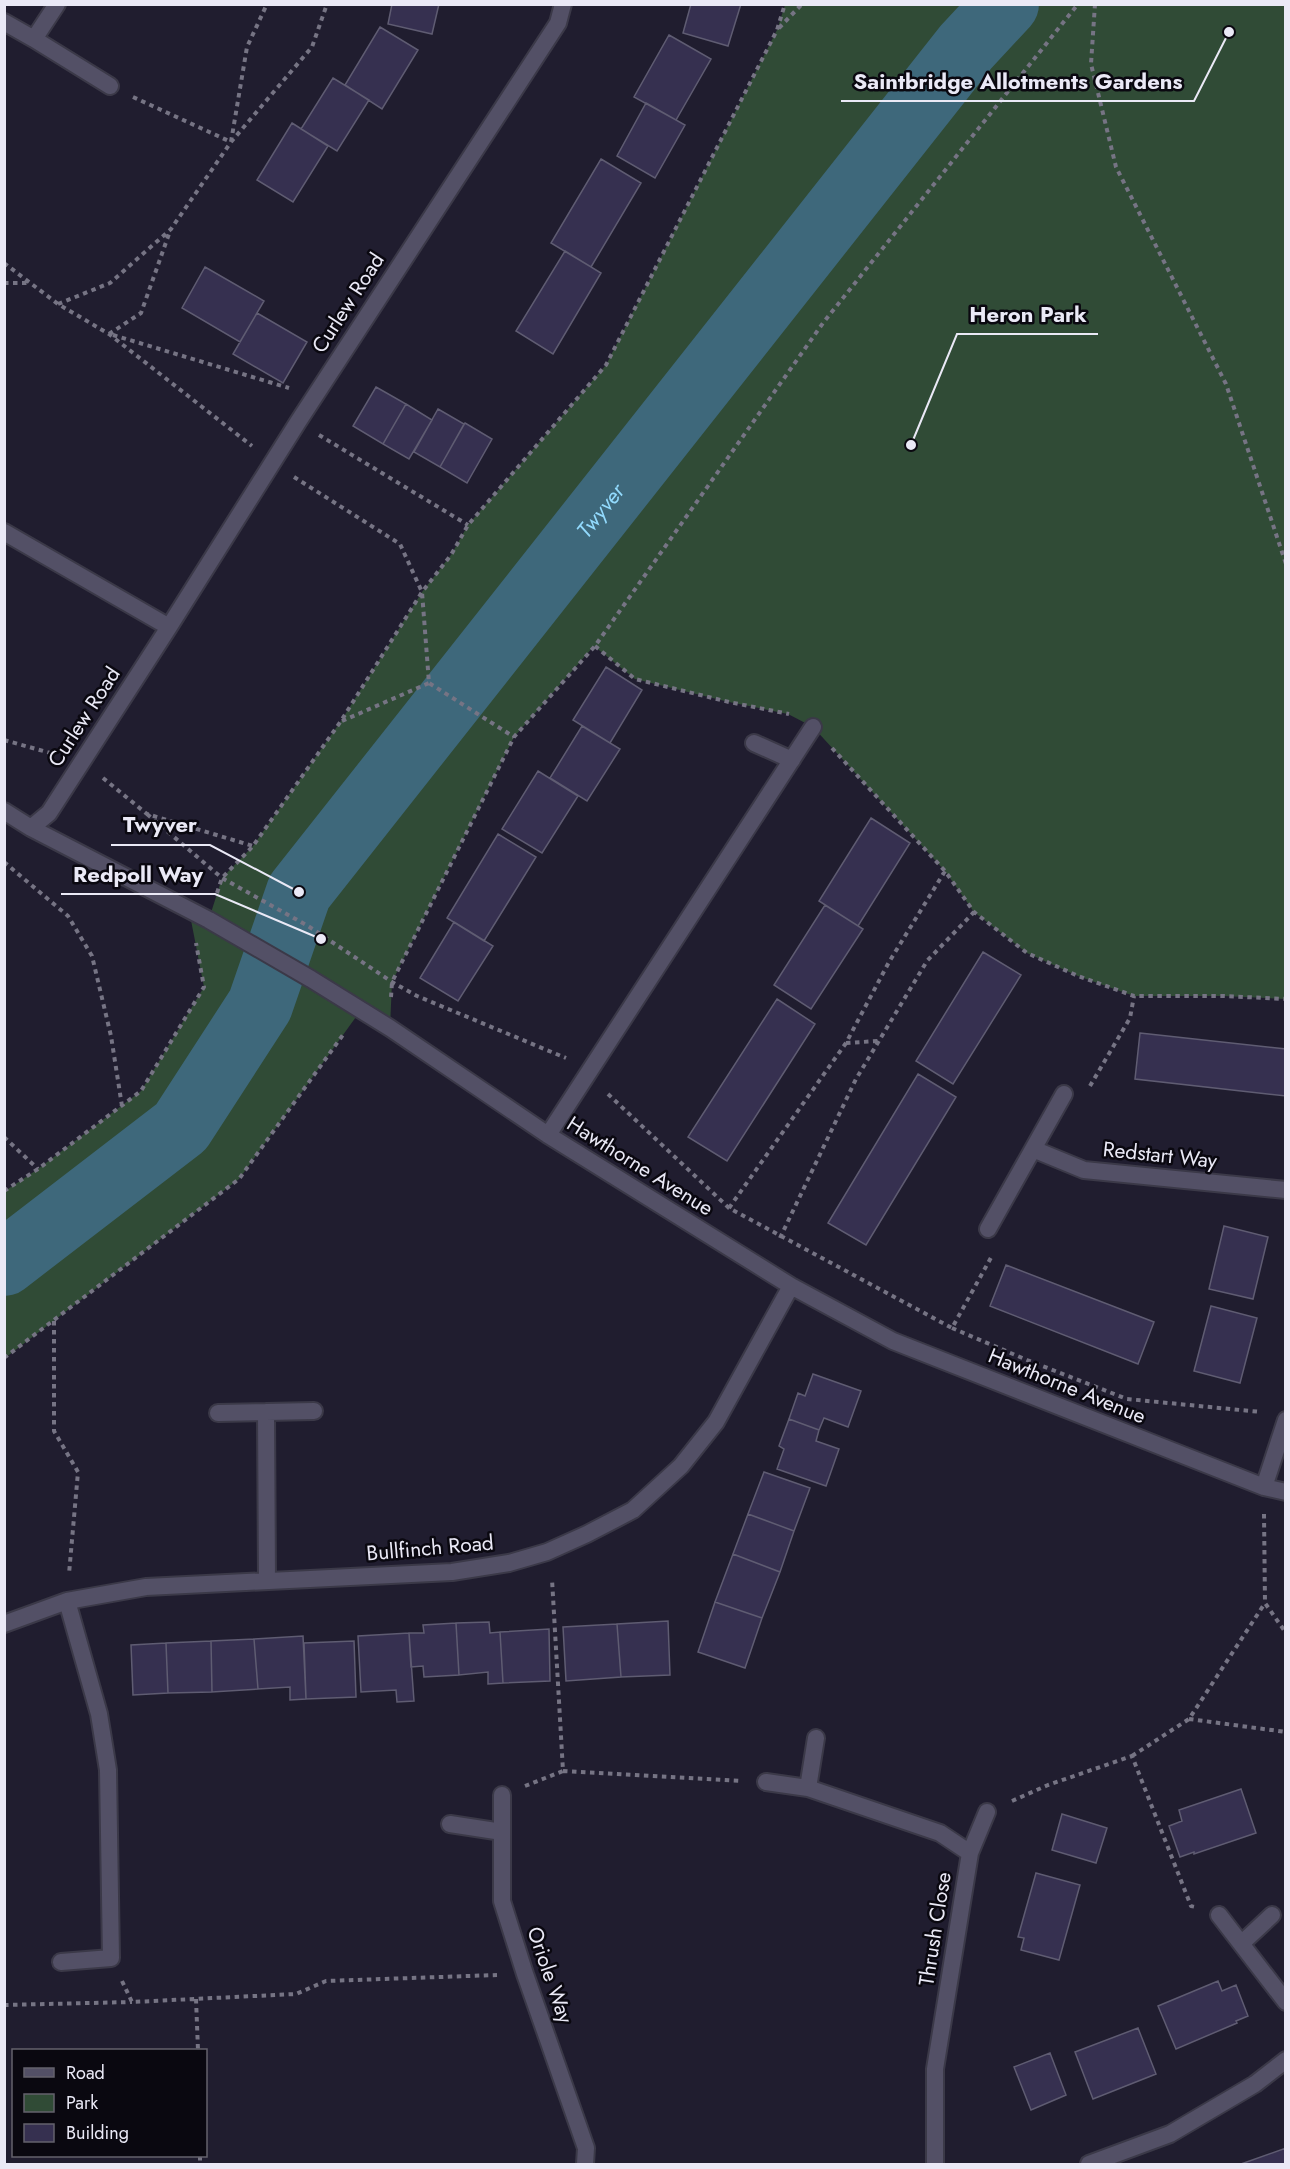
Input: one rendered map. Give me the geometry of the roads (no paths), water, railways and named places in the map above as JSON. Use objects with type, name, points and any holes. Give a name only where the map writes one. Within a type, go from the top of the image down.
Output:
[{"type":"street","points":[[34,39],[57,4]]},
{"type":"street","name":"Curlew Road","points":[[31,828],[48,813],[169,627],[298,422],[558,22],[564,4]]},
{"type":"street","points":[[4,22],[110,86]]},
{"type":"street","points":[[4,532],[169,627]]},
{"type":"street","points":[[548,1135],[813,727]]},
{"type":"street","points":[[754,743],[792,760]]},
{"type":"street","name":"Hawthorne Avenue","points":[[4,811],[31,828],[209,920],[311,979],[548,1135],[791,1286],[893,1341],[1264,1487],[1286,1492]]},
{"type":"street","points":[[988,1229],[1064,1094]]},
{"type":"street","name":"Redstart Way","points":[[1033,1149],[1083,1170],[1286,1190]]},
{"type":"street","name":"Bullfinch Road","points":[[4,1624],[67,1601],[146,1587],[452,1572],[509,1563],[547,1552],[633,1510],[681,1467],[716,1422],[791,1286]]},
{"type":"street","points":[[218,1413],[314,1411]]},
{"type":"street","points":[[266,1412],[267,1581]]},
{"type":"street","points":[[1264,1487],[1286,1420]]},
{"type":"street","points":[[61,1962],[111,1958],[108,1770],[99,1714],[67,1601]]},
{"type":"street","points":[[808,1788],[816,1738]]},
{"type":"street","name":"Thrush Close","points":[[766,1782],[808,1788],[940,1833],[970,1853],[935,2069],[935,2164]]},
{"type":"street","name":"Oriole Way","points":[[502,1795],[502,1901],[586,2148],[585,2164]]},
{"type":"street","points":[[970,1853],[987,1812]]},
{"type":"street","points":[[450,1824],[502,1832]]},
{"type":"street","points":[[1219,1915],[1286,2002]]},
{"type":"street","points":[[1242,1944],[1272,1915]]},
{"type":"street","points":[[1089,2164],[1170,2134],[1255,2084],[1286,2060]]},
{"type":"waterway","name":"Twyver","points":[[4,1263],[181,1127],[260,1005],[299,892],[966,47],[1006,4]]},
{"type":"place","name":"Saintbridge Allotments Gardens","points":[[1229,32]]},
{"type":"place","name":"Heron Park","points":[[911,445]]},
{"type":"place","name":"Twyver","points":[[299,892]]},
{"type":"place","name":"Redpoll Way","points":[[321,939]]}]
